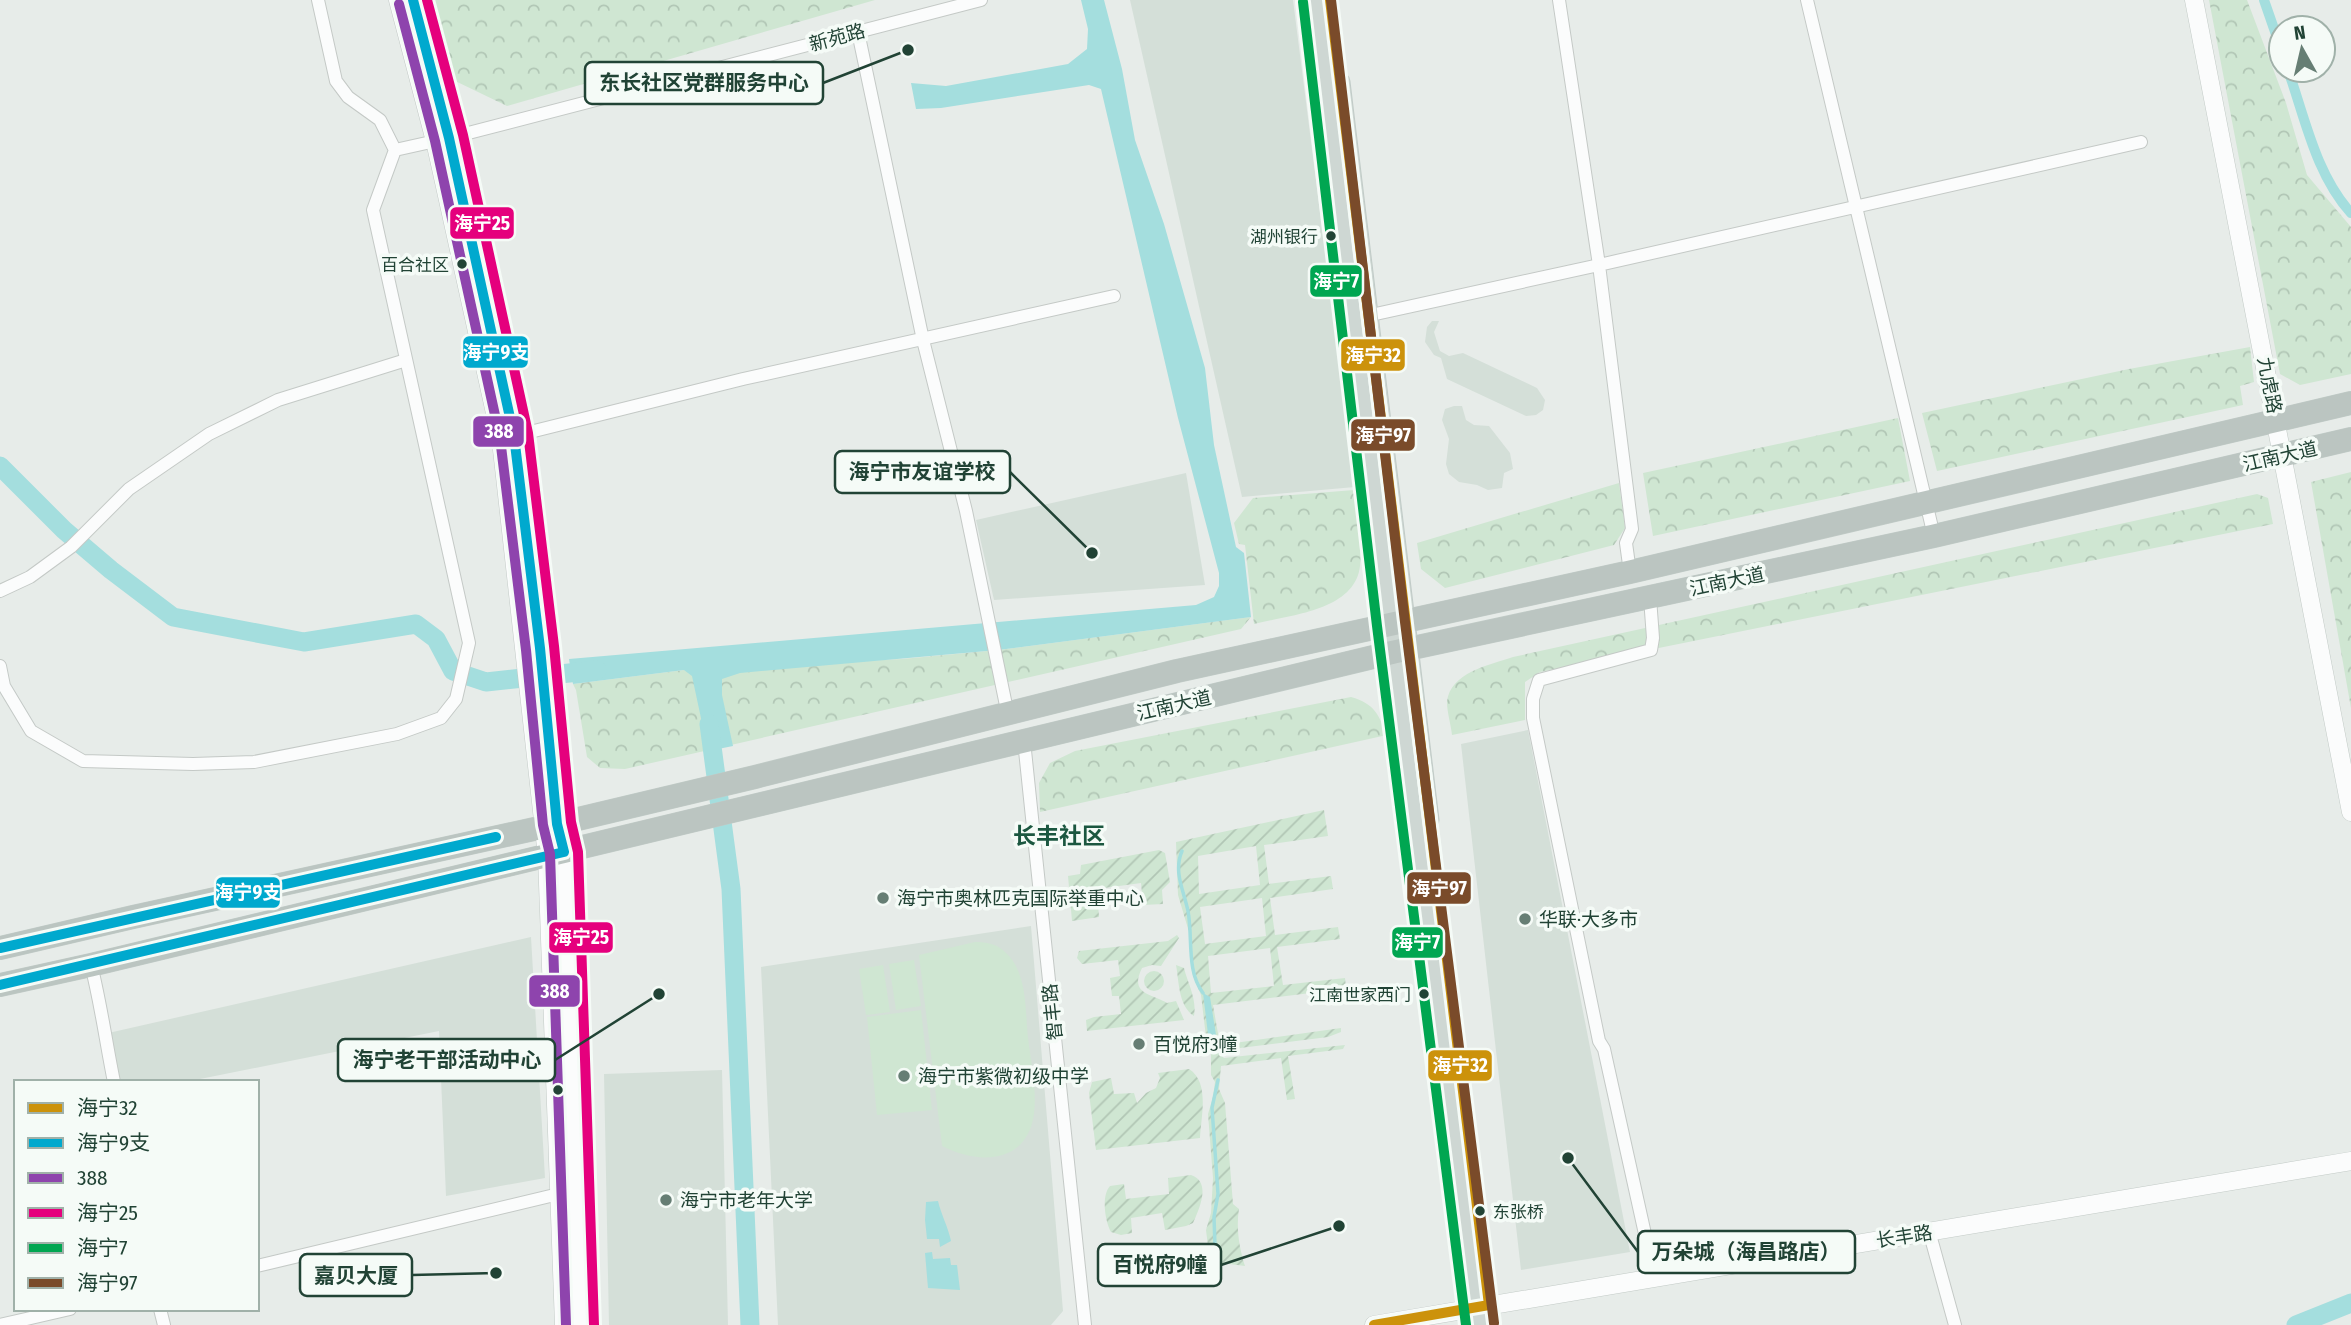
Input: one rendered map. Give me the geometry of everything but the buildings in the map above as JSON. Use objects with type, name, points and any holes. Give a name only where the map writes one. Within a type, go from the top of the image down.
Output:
[{"type":"highway","name":"江南大道","points":[[0,948],[550,825],[1008,715],[1177,671],[1630,572],[2351,403]]},
{"type":"highway","name":"江南大道","points":[[0,985],[1402,652],[1934,536],[2351,439]]},
{"type":"main road","points":[[398,0],[442,140],[514,436],[532,652],[550,825],[556,854],[567,1192],[564,1325]]},
{"type":"main road","points":[[413,0],[501,440],[532,652]]},
{"type":"main road","points":[[1317,0],[1362,317]]},
{"type":"main road","points":[[1330,0],[1362,317],[1398,622],[1482,1312],[1491,1325]]},
{"type":"main road","name":"九虎路","points":[[2194,0],[2351,812]]},
{"type":"main road","name":"长丰路","points":[[1374,1325],[1482,1312],[1929,1231],[2351,1161]]},
{"type":"main road","points":[[567,1192],[580,1325]]},
{"type":"street","points":[[0,666],[4,686],[31,731],[83,761],[193,764],[254,762],[397,734],[441,719],[457,696],[469,643],[373,209],[395,150],[380,120],[348,97],[336,81],[318,0]]},
{"type":"street","name":"新苑路","points":[[395,150],[981,0]]},
{"type":"street","points":[[1559,0],[1599,265],[1632,529],[1626,543],[1630,572]]},
{"type":"street","points":[[1808,0],[1934,536]]},
{"type":"street","points":[[858,32],[923,341],[966,511],[1008,715]]},
{"type":"street","points":[[1362,317],[2141,142]]},
{"type":"street","points":[[514,436],[743,379],[923,341],[1114,296]]},
{"type":"street","points":[[0,591],[30,577],[71,547],[129,489],[209,434],[278,400],[406,360]]},
{"type":"street","points":[[1650,598],[1653,638],[1651,650],[1539,680],[1533,699],[1533,718],[1600,1041],[1651,1261]]},
{"type":"street","name":"智丰路","points":[[1024,741],[1085,1325]]},
{"type":"street","points":[[90,965],[101,1002],[114,1080]]},
{"type":"street","points":[[259,1266],[567,1192]]},
{"type":"street","points":[[1929,1231],[1955,1325]]},
{"type":"street","points":[[0,1325],[61,1311]]},
{"type":"shaded area","points":[[1130,0],[1293,0],[1355,487],[1242,497]]},
{"type":"shaded area","points":[[1432,321],[1439,321],[1434,332],[1440,351],[1449,356],[1463,353],[1537,388],[1545,400],[1543,410],[1536,415],[1526,416],[1447,379],[1441,358],[1434,355],[1425,342],[1427,327]]},
{"type":"shaded area","points":[[1462,406],[1466,420],[1474,425],[1489,426],[1510,453],[1513,469],[1504,473],[1502,488],[1488,490],[1459,482],[1449,474],[1446,464],[1449,439],[1442,420],[1445,409]]},
{"type":"shaded area","points":[[1186,473],[1205,585],[994,600],[976,520]]},
{"type":"shaded area","points":[[1528,730],[1630,1252],[1521,1270],[1461,744]]},
{"type":"shaded area","name":"海宁市紫微初级中学","points":[[1031,926],[1063,1311],[1051,1325],[778,1325],[761,967]]},
{"type":"shaded area","points":[[531,937],[545,1178],[446,1196],[439,1031],[195,1080],[114,1080],[104,1034]]},
{"type":"shaded area","name":"海宁市老年大学","points":[[722,1070],[728,1325],[609,1325],[604,1074]]},
{"type":"green space","points":[[432,0],[875,0],[507,106],[449,78]]},
{"type":"green space","points":[[2209,0],[2247,0],[2267,53],[2267,84],[2279,84],[2307,175],[2351,227],[2351,374],[2300,385],[2280,374]]},
{"type":"green space","points":[[2250,347],[2254,382],[2240,386],[2243,405],[1937,471],[1922,413],[2129,369]]},
{"type":"green space","points":[[1898,418],[1910,481],[1653,536],[1643,473]]},
{"type":"green space","points":[[2351,472],[2351,708],[2311,482]]},
{"type":"green space","points":[[1619,483],[1625,528],[1614,545],[1445,588],[1421,569],[1417,543]]},
{"type":"green space","points":[[1354,490],[1360,558],[1355,581],[1346,593],[1333,602],[1302,614],[1254,624],[1245,545],[1239,544],[1234,523],[1253,498]]},
{"type":"green space","points":[[2257,494],[2268,498],[2273,524],[1540,672],[1525,682],[1525,720],[1452,735],[1447,702],[1455,683],[1472,671],[1513,657]]},
{"type":"green space","points":[[1251,617],[1241,629],[625,769],[600,768],[587,757],[573,684],[684,670],[902,659],[998,650]]},
{"type":"green space","points":[[1351,697],[1375,711],[1387,735],[1040,812],[1039,783],[1050,763],[1075,751]]},
{"type":"green space","points":[[1324,810],[1328,836],[1264,845],[1269,884],[1331,876],[1333,889],[1270,898],[1275,935],[1338,927],[1340,939],[1277,947],[1283,985],[1345,978],[1346,987],[1213,1005],[1220,1045],[1341,1028],[1341,1032],[1328,1037],[1224,1050],[1206,1037],[1201,995],[1192,973],[1189,932],[1178,895],[1176,842]],"holes":[[[1256,846],[1260,885],[1199,894],[1198,856]],[[1262,898],[1266,936],[1205,944],[1200,907]],[[1270,948],[1274,986],[1211,993],[1208,956]]]},
{"type":"green space","points":[[1159,850],[1165,853],[1170,882],[1162,890],[1163,904],[1143,905],[1141,883],[1097,889],[1099,917],[1072,921],[1068,876],[1080,874],[1081,865]]},
{"type":"green space","points":[[1177,935],[1179,938],[1161,966],[1142,968],[1138,983],[1149,995],[1167,1003],[1176,1001],[1184,1020],[1087,1031],[1086,1020],[1121,1014],[1119,996],[1112,996],[1110,978],[1120,976],[1118,960],[1082,964],[1077,958],[1079,951],[1168,941]]},
{"type":"green space","points":[[975,942],[1002,949],[1018,970],[1024,992],[1035,1095],[1034,1114],[1030,1131],[1022,1143],[999,1156],[971,1156],[942,1146],[919,955]]},
{"type":"green space","points":[[914,960],[921,1006],[896,1010],[889,964]]},
{"type":"green space","points":[[883,965],[890,1012],[866,1015],[859,969]]},
{"type":"green space","points":[[1176,965],[1184,968],[1193,998],[1194,1016],[1182,999]]},
{"type":"green space","points":[[1154,971],[1161,974],[1164,981],[1161,988],[1154,991],[1147,988],[1144,981],[1147,974]]},
{"type":"green space","points":[[921,1010],[932,1110],[877,1115],[867,1017]]},
{"type":"green space","points":[[1345,1045],[1343,1049],[1288,1056],[1295,1099],[1287,1100],[1281,1058],[1221,1066],[1219,1089],[1225,1103],[1233,1204],[1239,1209],[1239,1238],[1245,1266],[1222,1263],[1214,1259],[1208,1246],[1206,1230],[1211,1213],[1213,1178],[1208,1114],[1215,1082],[1211,1075],[1211,1053],[1219,1053],[1224,1058]]},
{"type":"green space","points":[[1189,1069],[1196,1075],[1202,1091],[1200,1138],[1096,1150],[1089,1093],[1092,1082],[1111,1078],[1114,1094],[1134,1093],[1137,1103],[1146,1093],[1156,1088],[1160,1078],[1158,1073]]},
{"type":"green space","points":[[1191,1175],[1201,1183],[1202,1190],[1201,1204],[1193,1223],[1165,1230],[1162,1213],[1131,1218],[1132,1233],[1121,1235],[1111,1232],[1105,1209],[1110,1186],[1124,1184],[1126,1199],[1169,1194],[1168,1178]]},
{"type":"water","points":[[1081,0],[1104,0],[1122,69],[1135,140],[1164,224],[1205,368],[1214,445],[1236,547],[1244,553],[1251,617],[998,650],[740,673],[722,679],[722,695],[733,746],[708,751],[692,676],[684,670],[573,684],[569,659],[1196,605],[1214,597],[1219,586],[1219,573],[1178,418],[1101,89],[1089,85],[941,108],[916,109],[911,83],[946,86],[1068,64],[1087,49],[1088,29]]},
{"type":"water","points":[[1203,993],[1210,997],[1215,1042],[1208,1034]]},
{"type":"water","points":[[938,1201],[951,1241],[940,1247],[939,1239],[927,1239],[925,1220],[926,1202]]},
{"type":"water","points":[[932,1252],[933,1259],[950,1258],[951,1265],[957,1265],[960,1290],[928,1288],[925,1253]]},
{"type":"waterway","points":[[2264,0],[2269,14]]},
{"type":"waterway","points":[[2292,84],[2320,164],[2339,198],[2351,213]]},
{"type":"waterway","points":[[0,466],[64,530],[173,617],[304,642],[416,624],[436,639],[453,671],[486,682],[597,670]]},
{"type":"waterway","points":[[709,724],[731,889],[750,1325]]},
{"type":"waterway","points":[[1182,851],[1179,874],[1188,911],[1192,964],[1203,993]]},
{"type":"waterway","points":[[1215,1246],[1214,1217],[1218,1194],[1212,1108],[1218,1080]]},
{"type":"waterway","points":[[2296,1325],[2351,1303]]},
{"type":"transit line","name":"海宁9支","points":[[0,985],[564,852],[557,824],[540,648],[514,436],[449,138],[413,0]]},
{"type":"transit line","name":"海宁25","points":[[427,0],[463,135],[528,433],[554,646],[571,822],[578,852],[594,1325]]},
{"type":"transit line","name":"海宁32","points":[[1330,0],[1489,1305],[1374,1325]]},
{"type":"transit line","name":"海宁97","points":[[1331,0],[1405,622],[1494,1323]]},
{"type":"transit line","name":"海宁7","points":[[1303,2],[1377,626],[1466,1325]]},
{"type":"transit line","name":"388","points":[[399,4],[435,141],[500,438],[526,650],[543,825],[550,854],[566,1325]]},
{"type":"transit line","name":"海宁9支","points":[[0,948],[496,837]]},
{"type":"place","name":"东长社区党群服务中心","points":[[908,50]]},
{"type":"place","name":"湖州银行","points":[[1331,236]]},
{"type":"place","name":"百合社区","points":[[462,264]]},
{"type":"place","name":"海宁市友谊学校","points":[[1092,553]]},
{"type":"place","name":"海宁市奥林匹克国际举重中心","points":[[883,898]]},
{"type":"place","name":"华联·大多市","points":[[1525,919]]},
{"type":"place","name":"海宁老干部活动中心","points":[[659,994]]},
{"type":"place","name":"江南世家西门","points":[[1424,994]]},
{"type":"place","name":"百悦府3幢","points":[[1139,1044]]},
{"type":"place","name":"海宁市紫微初级中学","points":[[904,1076]]},
{"type":"place","name":"万朵城（海昌路店）","points":[[1568,1158]]},
{"type":"place","name":"海宁市老年大学","points":[[666,1200]]},
{"type":"place","name":"东张桥","points":[[1480,1211]]},
{"type":"place","name":"百悦府9幢","points":[[1339,1226]]},
{"type":"place","name":"嘉贝大厦","points":[[496,1273]]},
{"type":"district","name":"长丰社区","points":[[1059,836]]}]
